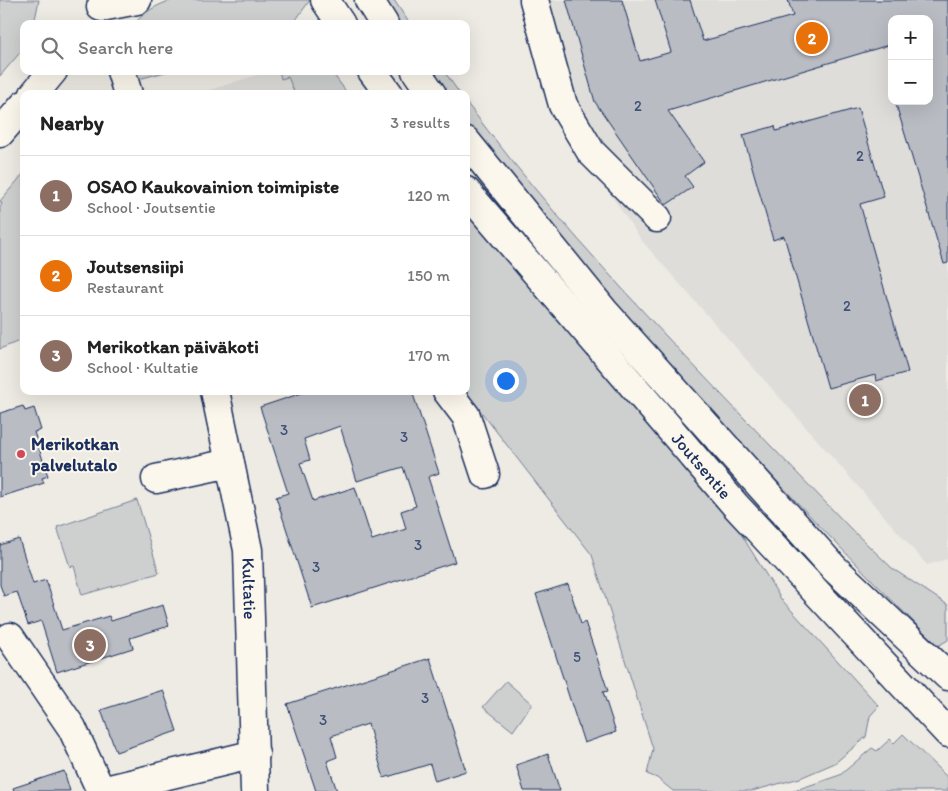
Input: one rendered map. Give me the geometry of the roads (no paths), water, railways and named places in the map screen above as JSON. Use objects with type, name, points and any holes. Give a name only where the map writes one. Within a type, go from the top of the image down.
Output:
[{"type":"main road","points":[[99,11],[137,0]]},
{"type":"main road","points":[[326,0],[338,20]]},
{"type":"main road","points":[[369,0],[382,20]]},
{"type":"main road","points":[[534,0],[563,106],[591,152],[656,218]]},
{"type":"main road","points":[[37,90],[50,75]]},
{"type":"main road","points":[[122,75],[127,90]]},
{"type":"main road","points":[[375,75],[386,90]]},
{"type":"main road","points":[[419,75],[429,90]]},
{"type":"main road","points":[[0,133],[20,110]]},
{"type":"main road","name":"Joutsentie","points":[[470,146],[604,311],[834,568],[948,676]]},
{"type":"main road","name":"Joutsentie","points":[[470,196],[736,506],[948,733]]},
{"type":"main road","name":"Kultatie","points":[[219,395],[248,550],[255,791]]},
{"type":"main road","points":[[450,395],[466,416],[485,474]]},
{"type":"main road","points":[[156,479],[230,463]]},
{"type":"main road","points":[[10,637],[72,728],[101,790],[255,754]]},
{"type":"place","name":"Joutsensiipi","points":[[812,38]]},
{"type":"place","name":"OSAO Kaukovainion toimipiste","points":[[865,400]]},
{"type":"place","name":"Merikotkan palvelutalo","points":[[21,454]]},
{"type":"place","name":"Merikotkan päiväkoti","points":[[90,645]]}]
